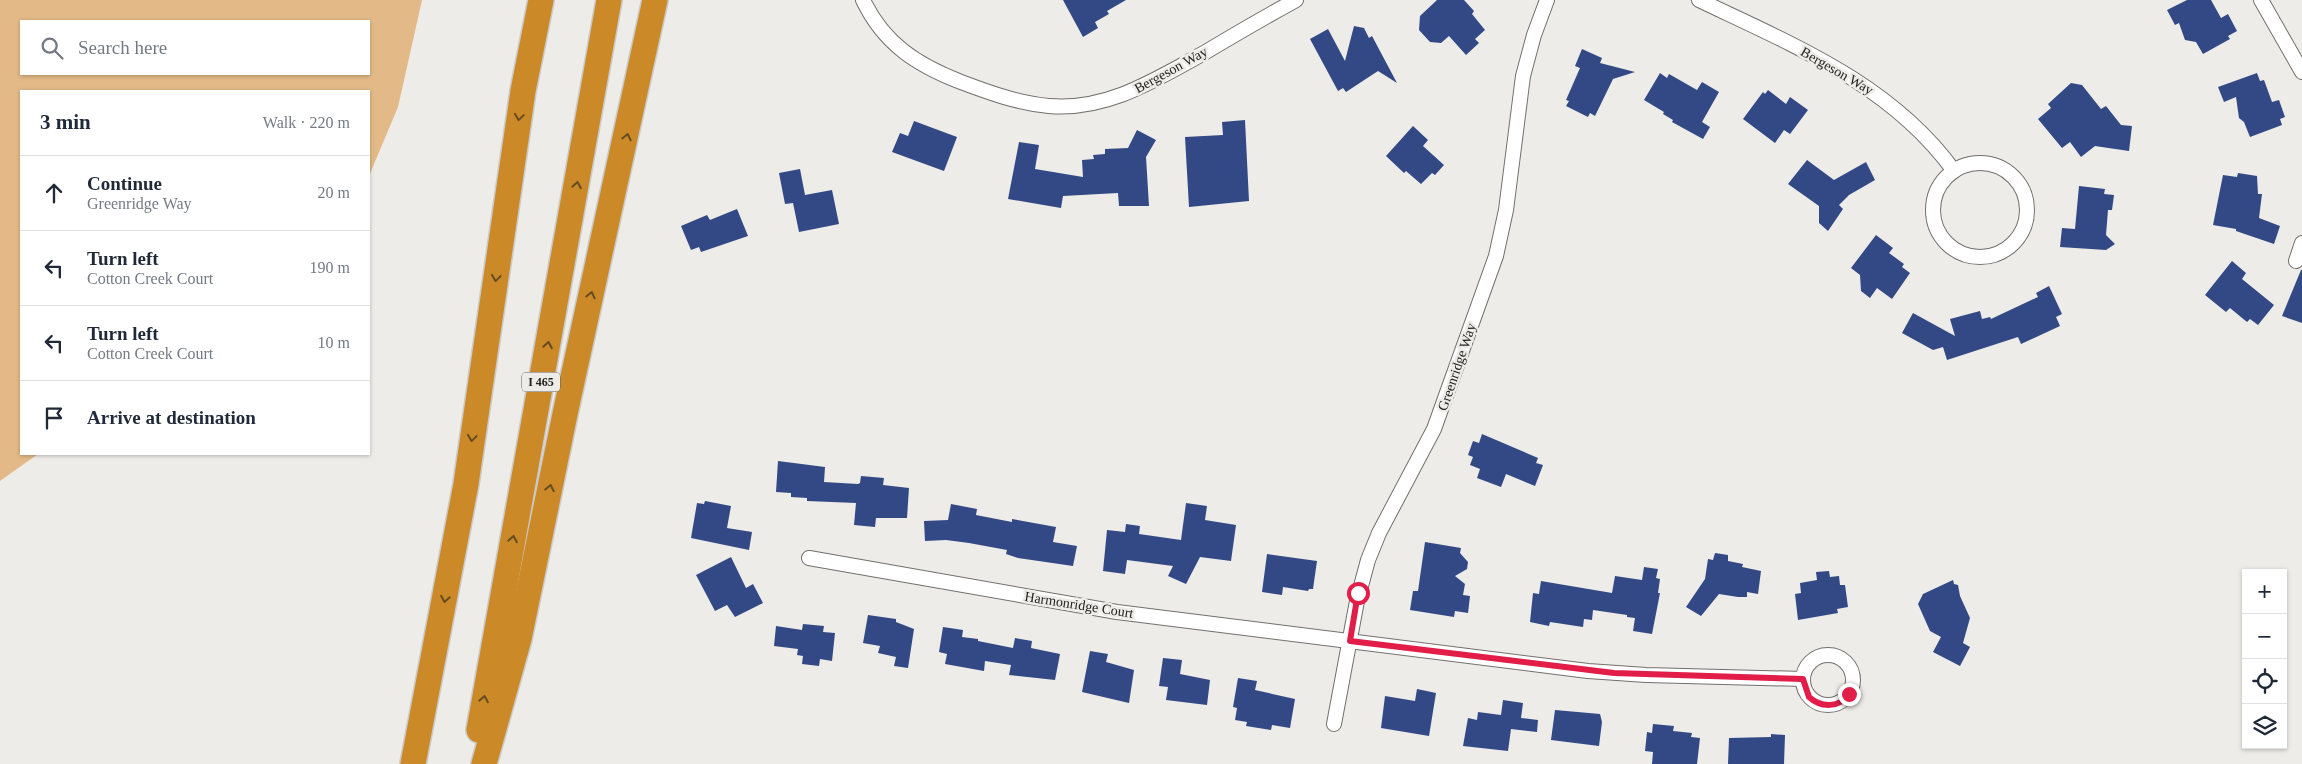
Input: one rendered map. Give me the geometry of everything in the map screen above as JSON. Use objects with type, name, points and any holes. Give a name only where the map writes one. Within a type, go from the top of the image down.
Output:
[{"type":"highway","points":[[413,764],[466,484],[535,0]]},
{"type":"highway","points":[[523,91],[541,0]]},
{"type":"highway","name":"I 465","points":[[472,764],[609,0]]},
{"type":"highway","points":[[484,764],[519,639],[565,414],[655,0]]},
{"type":"street","name":"Bergeson Way","points":[[863,0],[877,25],[889,39],[913,60],[934,72],[1016,101],[1064,106],[1105,101],[1136,91],[1296,0]]},
{"type":"street","name":"Greenridge Way","points":[[1334,724],[1358,593],[1368,560],[1434,429],[1496,256],[1506,210],[1522,82],[1534,35],[1547,0]]},
{"type":"street","name":"Bergeson Way","points":[[1699,0],[1823,60],[1855,79],[1906,117],[1954,171]]},
{"type":"street","points":[[2261,0],[2302,72]]},
{"type":"street","points":[[1984,163],[2007,171],[2018,182],[2026,200],[2026,217],[2020,236],[2008,248],[1989,256],[1970,256],[1956,250],[1940,235],[1934,221],[1934,200],[1943,181],[1954,171],[1965,166],[1984,163]]},
{"type":"street","points":[[2296,261],[2302,243]]},
{"type":"street","name":"Harmonridge Court","points":[[808,558],[1118,612],[1350,641],[1614,673],[1803,679]]},
{"type":"shaded area","points":[[0,0],[422,0],[398,107],[370,174],[370,90],[20,90],[20,455],[37,455],[0,481]]},
{"type":"building","points":[[1063,0],[1126,0],[1107,11],[1109,14],[1095,22],[1098,28],[1083,37]]},
{"type":"building","points":[[1437,0],[1464,0],[1474,11],[1472,14],[1485,30],[1475,39],[1479,43],[1466,55],[1449,36],[1441,43],[1430,42],[1419,30],[1420,16]]},
{"type":"building","points":[[2187,0],[2211,0],[2221,18],[2228,14],[2237,31],[2228,36],[2230,39],[2203,54],[2196,42],[2185,40],[2179,23],[2175,25],[2167,10]]},
{"type":"building","points":[[1354,26],[1364,28],[1369,38],[1372,36],[1397,83],[1378,71],[1346,92],[1343,88],[1338,91],[1310,39],[1328,29],[1345,61]]},
{"type":"building","points":[[1582,49],[1602,58],[1600,63],[1635,72],[1613,79],[1595,116],[1590,113],[1588,117],[1566,106],[1569,101],[1566,100],[1580,68],[1575,66]]},
{"type":"building","points":[[1660,73],[1667,78],[1669,74],[1697,90],[1702,82],[1719,92],[1702,122],[1710,127],[1703,139],[1672,122],[1673,120],[1663,114],[1664,112],[1644,100]]},
{"type":"building","points":[[2257,73],[2260,81],[2264,80],[2272,102],[2279,100],[2285,117],[2280,119],[2282,125],[2250,137],[2244,122],[2239,118],[2236,97],[2224,102],[2218,87]]},
{"type":"building","points":[[2071,83],[2082,85],[2101,109],[2106,106],[2121,125],[2132,126],[2129,151],[2095,146],[2081,157],[2070,142],[2062,148],[2038,119],[2051,108],[2048,104]]},
{"type":"building","points":[[1768,90],[1786,104],[1790,97],[1808,110],[1790,134],[1784,130],[1775,143],[1743,119],[1763,92],[1765,94]]},
{"type":"building","points":[[1245,120],[1249,201],[1189,207],[1185,137],[1223,135],[1222,122]]},
{"type":"building","points":[[914,121],[957,137],[944,171],[892,152],[900,133],[908,136]]},
{"type":"building","points":[[1413,126],[1428,140],[1423,146],[1444,165],[1435,175],[1432,173],[1421,184],[1406,171],[1404,173],[1386,156]]},
{"type":"building","points":[[1137,130],[1156,140],[1146,157],[1149,206],[1119,206],[1118,193],[1063,196],[1061,208],[1008,199],[1019,142],[1039,145],[1035,169],[1083,177],[1082,160],[1094,159],[1093,155],[1105,154],[1105,149],[1128,148]]},
{"type":"building","points":[[1807,160],[1834,180],[1866,162],[1875,180],[1849,195],[1839,205],[1843,209],[1828,231],[1819,223],[1819,206],[1788,184]]},
{"type":"building","points":[[800,169],[805,195],[832,190],[839,224],[799,232],[793,203],[785,204],[779,173]]},
{"type":"building","points":[[2238,173],[2257,176],[2258,194],[2262,194],[2259,218],[2280,226],[2274,244],[2236,231],[2236,229],[2213,225],[2223,175],[2237,177]]},
{"type":"building","points":[[2079,186],[2105,189],[2104,194],[2114,195],[2112,210],[2108,210],[2106,235],[2115,244],[2106,250],[2060,247],[2062,228],[2075,229]]},
{"type":"building","points":[[737,209],[748,236],[701,252],[699,247],[691,250],[681,226],[707,215],[710,220]]},
{"type":"building","points":[[1876,235],[1893,248],[1889,253],[1904,264],[1902,267],[1910,273],[1892,299],[1877,288],[1870,298],[1861,291],[1860,275],[1851,268]]},
{"type":"building","points":[[2232,261],[2246,273],[2242,279],[2274,305],[2258,325],[2250,319],[2247,322],[2230,308],[2226,312],[2205,295]]},
{"type":"building","points":[[2302,270],[2302,323],[2282,316]]},
{"type":"building","points":[[2049,286],[2062,314],[2056,317],[2060,326],[2021,344],[2018,337],[1947,360],[1943,347],[1933,350],[1902,333],[1913,313],[1955,336],[1950,319],[1980,311],[1982,319],[1990,317],[1991,319],[2038,297],[2036,293]]},
{"type":"building","points":[[1482,434],[1538,458],[1536,463],[1543,465],[1535,486],[1506,474],[1501,487],[1477,478],[1480,469],[1470,465],[1473,457],[1468,455],[1473,441],[1479,443]]},
{"type":"building","points":[[778,461],[825,467],[824,482],[858,484],[860,483],[861,476],[884,478],[883,485],[909,488],[907,518],[876,518],[875,527],[854,525],[856,503],[807,501],[807,498],[791,497],[791,493],[776,492]]},
{"type":"building","points":[[705,501],[731,506],[727,528],[752,532],[749,550],[691,538],[697,503],[704,504]]},
{"type":"building","points":[[1186,503],[1207,506],[1205,520],[1236,525],[1231,561],[1200,557],[1186,584],[1168,576],[1173,566],[1127,560],[1125,574],[1103,571],[1107,530],[1125,532],[1126,524],[1140,526],[1139,534],[1181,540]]},
{"type":"building","points":[[951,504],[977,509],[976,515],[1012,522],[1012,519],[1056,527],[1053,542],[1077,546],[1073,566],[1018,558],[1006,554],[1007,550],[969,543],[946,540],[925,541],[924,521],[948,520]]},
{"type":"building","points":[[1425,542],[1461,548],[1460,553],[1468,562],[1467,569],[1455,576],[1465,584],[1463,595],[1470,596],[1468,613],[1455,611],[1454,617],[1410,610],[1413,591],[1418,591]]},
{"type":"building","points":[[1715,553],[1728,555],[1728,561],[1743,564],[1742,567],[1761,571],[1758,594],[1747,592],[1747,597],[1738,597],[1719,594],[1701,616],[1686,607],[1705,579],[1708,559],[1713,560]]},
{"type":"building","points":[[1267,554],[1317,561],[1313,589],[1308,591],[1283,587],[1282,595],[1262,592]]},
{"type":"building","points":[[731,557],[746,588],[753,584],[763,603],[735,617],[727,605],[715,611],[696,575]]},
{"type":"building","points":[[1644,567],[1658,569],[1656,578],[1660,579],[1658,593],[1660,593],[1652,634],[1633,631],[1635,618],[1593,610],[1592,620],[1584,619],[1583,627],[1550,622],[1549,626],[1530,622],[1533,593],[1539,594],[1541,581],[1612,593],[1615,576],[1642,580]]},
{"type":"building","points":[[1829,571],[1830,577],[1839,576],[1840,585],[1845,585],[1848,607],[1837,609],[1838,613],[1798,620],[1795,594],[1801,593],[1800,583],[1817,580],[1816,572]]},
{"type":"building","points":[[1953,580],[1954,584],[1958,585],[1960,596],[1970,618],[1963,643],[1970,647],[1960,666],[1933,652],[1941,637],[1930,631],[1918,604],[1923,594]]},
{"type":"building","points":[[868,615],[896,619],[896,622],[914,629],[908,668],[894,666],[896,657],[878,653],[880,646],[863,643]]},
{"type":"building","points":[[803,624],[824,626],[823,632],[835,633],[832,661],[820,659],[819,666],[802,664],[803,656],[797,655],[798,649],[774,646],[776,626],[802,630]]},
{"type":"building","points":[[943,627],[963,630],[962,637],[1013,648],[1015,638],[1032,641],[1031,648],[1060,654],[1055,680],[1009,675],[1011,665],[985,661],[984,671],[945,664],[947,654],[939,652]]},
{"type":"building","points":[[1090,651],[1108,654],[1106,662],[1134,670],[1129,703],[1082,692]]},
{"type":"building","points":[[1163,658],[1182,660],[1180,674],[1210,680],[1207,705],[1166,700],[1168,687],[1159,686]]},
{"type":"building","points":[[1238,678],[1257,681],[1255,690],[1295,699],[1290,728],[1272,725],[1271,730],[1246,726],[1247,722],[1235,720],[1237,708],[1233,707]]},
{"type":"building","points":[[1417,689],[1436,693],[1429,736],[1381,728],[1385,696],[1415,701]]},
{"type":"building","points":[[1503,700],[1523,703],[1521,718],[1538,720],[1537,732],[1511,729],[1508,751],[1463,746],[1468,718],[1477,720],[1478,712],[1501,715]]},
{"type":"building","points":[[1555,710],[1600,714],[1602,722],[1599,746],[1551,740]]},
{"type":"building","points":[[1653,724],[1674,726],[1673,731],[1692,733],[1691,737],[1700,738],[1697,764],[1652,764],[1653,752],[1645,751],[1647,732],[1652,733]]},
{"type":"building","points":[[1771,734],[1785,735],[1784,764],[1728,764],[1729,738],[1771,737]]},
{"type":"route","points":[[1358,593],[1350,641],[1588,671],[1646,675],[1803,679],[1804,687],[1809,697],[1826,706],[1840,703],[1849,694]]}]
